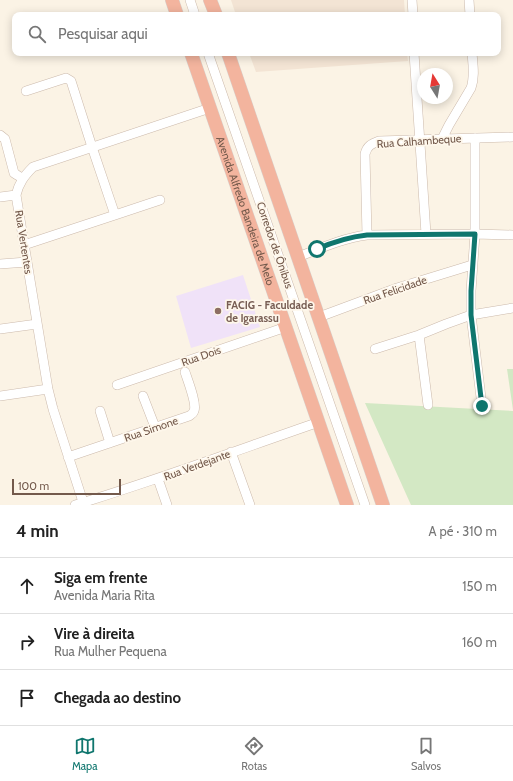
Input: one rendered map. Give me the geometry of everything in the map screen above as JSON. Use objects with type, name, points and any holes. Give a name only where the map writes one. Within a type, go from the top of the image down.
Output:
[{"type":"highway","points":[[172,0],[176,12]]},
{"type":"highway","points":[[210,0],[215,12]]},
{"type":"highway","name":"Avenida Alfredo Bandeira de Melo","points":[[192,56],[347,505]]},
{"type":"highway","points":[[229,56],[383,505]]},
{"type":"street","points":[[190,0],[194,12]]},
{"type":"street","points":[[412,0],[413,12]]},
{"type":"street","points":[[469,0],[470,12]]},
{"type":"street","name":"Corredor de Ônibus","points":[[209,56],[365,505]]},
{"type":"street","points":[[414,56],[426,234]]},
{"type":"street","points":[[442,139],[471,88],[473,82],[472,56]]},
{"type":"street","points":[[26,91],[66,78],[71,81],[115,215]]},
{"type":"street","points":[[0,135],[5,140],[14,173],[22,178],[33,167],[210,108]]},
{"type":"street","name":"Rua Calhambeque","points":[[367,235],[365,154],[366,149],[370,145],[379,142],[513,137]]},
{"type":"street","points":[[475,138],[475,234],[472,265],[471,315],[482,406]]},
{"type":"street","name":"Rua Vertentes","points":[[22,178],[16,196],[48,389],[68,456],[80,504]]},
{"type":"street","points":[[0,197],[16,196]]},
{"type":"street","points":[[24,245],[160,200]]},
{"type":"street","points":[[298,257],[355,236],[426,234],[513,235]]},
{"type":"street","points":[[0,264],[27,262]]},
{"type":"street","name":"Rua Felicidade","points":[[319,317],[397,288],[472,265]]},
{"type":"street","points":[[375,349],[419,335],[471,315],[513,308]]},
{"type":"street","points":[[0,329],[37,324]]},
{"type":"street","name":"Rua Dois","points":[[117,385],[286,327]]},
{"type":"street","points":[[419,335],[428,405]]},
{"type":"street","name":"Rua Simone","points":[[68,456],[193,414],[195,410],[194,403],[185,372]]},
{"type":"street","points":[[0,396],[48,389]]},
{"type":"street","points":[[143,396],[155,428]]},
{"type":"street","points":[[100,411],[110,443]]},
{"type":"street","name":"Rua Verdejante","points":[[80,504],[158,479],[319,422]]},
{"type":"street","points":[[231,452],[250,505]]},
{"type":"street","points":[[158,479],[167,505]]},
{"type":"shaded area","points":[[231,0],[404,0],[405,12],[235,12]]},
{"type":"shaded area","points":[[250,56],[407,56],[408,61],[256,72]]},
{"type":"shaded area","name":"FACIG - Faculdade de Igarassu","points":[[243,275],[260,327],[191,348],[176,296]]},
{"type":"green space","points":[[507,369],[513,369],[513,410]]},
{"type":"green space","points":[[365,403],[513,411],[513,505],[411,505]]},
{"type":"place","name":"FACIG - Faculdade de Igarassu","points":[[218,311]]},
{"type":"route","points":[[317,249],[355,236],[475,234],[472,265],[471,315],[482,406]]}]
